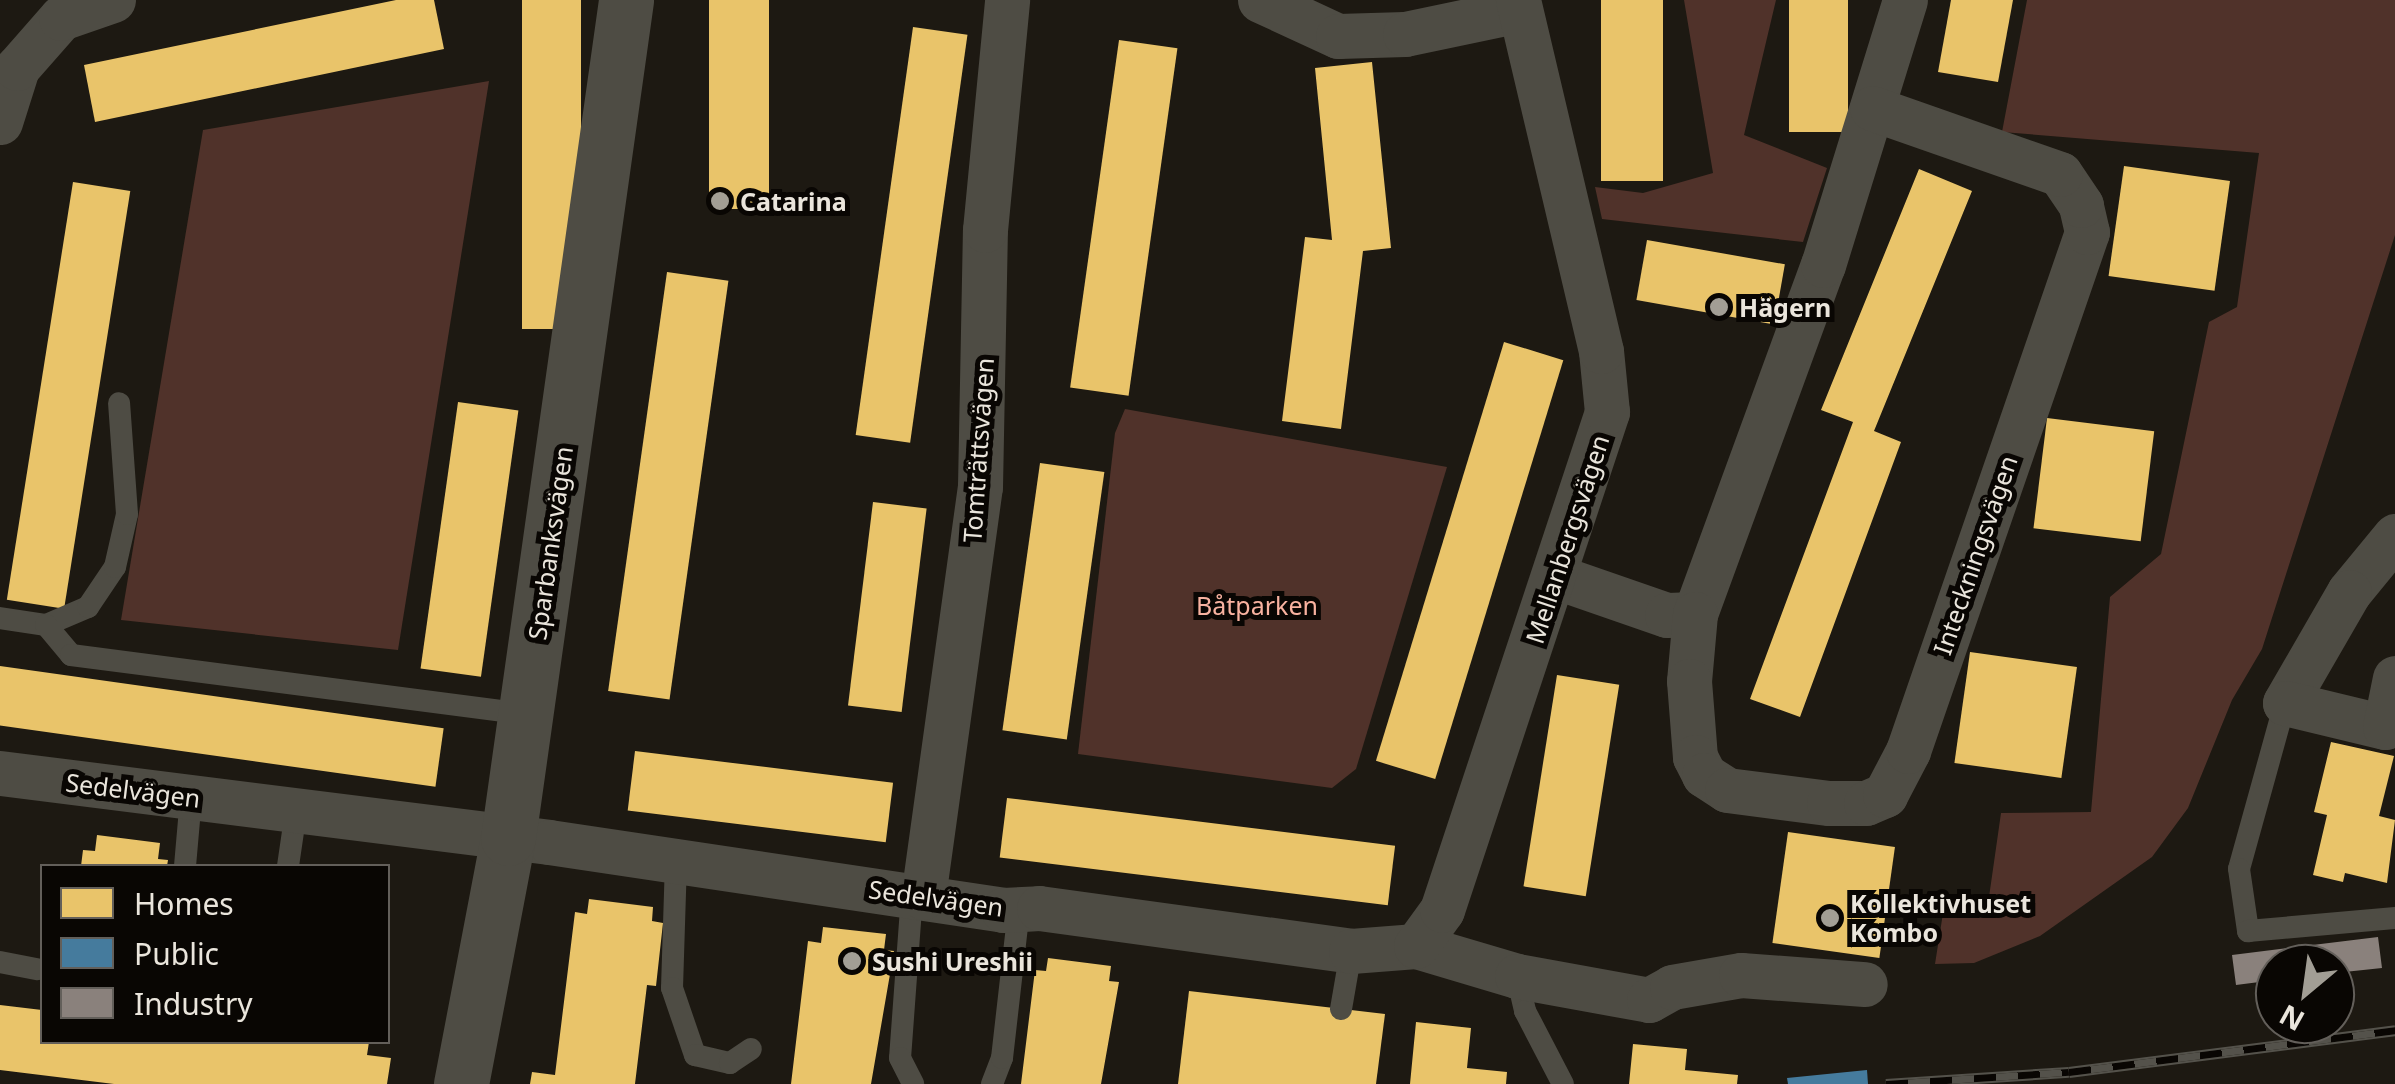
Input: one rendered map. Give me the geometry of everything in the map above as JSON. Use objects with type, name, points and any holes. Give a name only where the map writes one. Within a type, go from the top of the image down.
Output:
[{"type":"street","points":[[0,122],[17,68],[59,9],[113,0]]},
{"type":"street","name":"Sparbanksvägen","points":[[461,1084],[508,838],[626,0]]},
{"type":"street","name":"Tomträttsvägen","points":[[918,896],[980,487],[984,230],[1008,0]]},
{"type":"street","name":"Inteckningsvägen","points":[[1872,108],[2060,174],[2082,204],[2087,232],[1908,750],[1885,794],[1866,803],[1727,790],[1704,775],[1695,757],[1689,680],[1696,614],[1823,265],[1905,0]]},
{"type":"street","points":[[1262,1],[1338,36],[1404,34],[1519,5]]},
{"type":"street","name":"Mellanbergsvägen","points":[[1416,946],[1442,910],[1557,577],[1607,412],[1601,352],[1519,5]]},
{"type":"street","points":[[2395,536],[2348,592],[2285,702],[2385,727],[2395,678]]},
{"type":"street","points":[[1557,577],[1668,616],[1696,614]]},
{"type":"street","name":"Sedelvägen","points":[[0,774],[1351,950],[1416,946],[1516,976],[1649,1000],[1672,987],[1741,974],[1864,984]]},
{"type":"lane","points":[[0,618],[46,624],[88,606],[115,567],[127,514],[119,403]]},
{"type":"lane","points":[[46,624],[71,654],[526,714]]},
{"type":"lane","points":[[2285,702],[2239,868],[2248,930],[2395,918]]},
{"type":"lane","points":[[185,864],[191,797]]},
{"type":"lane","points":[[288,864],[296,811]]},
{"type":"lane","points":[[676,861],[672,988],[695,1054],[730,1063],[750,1049]]},
{"type":"lane","points":[[913,1084],[900,1058],[918,896]]},
{"type":"lane","points":[[992,1084],[1002,1058],[1019,909]]},
{"type":"lane","points":[[1342,1009],[1351,950]]},
{"type":"lane","points":[[0,962],[37,968]]},
{"type":"lane","points":[[1516,976],[1525,1011],[1563,1084]]},
{"type":"green space","points":[[1684,0],[1776,0],[1744,135],[1827,168],[1803,242],[1602,219],[1595,187],[1643,193],[1713,173]]},
{"type":"green space","points":[[2027,0],[2395,0],[2395,235],[2262,649],[2232,700],[2188,808],[2152,857],[2040,936],[1974,963],[1935,964],[1946,894],[1988,904],[2001,813],[2091,812],[2110,597],[2161,554],[2209,322],[2237,307],[2259,153],[2002,132]]},
{"type":"green space","points":[[489,81],[398,650],[121,620],[203,130]]},
{"type":"green space","name":"Båtparken","points":[[1125,409],[1447,467],[1356,769],[1332,788],[1078,754],[1115,433]]},
{"type":"building: Homes","points":[[396,0],[434,0],[444,49],[95,122],[84,65]]},
{"type":"building: Homes","points":[[522,0],[581,0],[581,329],[522,329]]},
{"type":"building: Homes","points":[[709,0],[769,0],[769,209],[709,209]]},
{"type":"building: Homes","points":[[1601,0],[1663,0],[1663,181],[1601,181]]},
{"type":"building: Homes","points":[[1789,0],[1848,0],[1848,132],[1789,132]]},
{"type":"building: Homes","points":[[1951,0],[2013,0],[1998,82],[1938,72]]},
{"type":"building: Homes","points":[[913,27],[967,35],[910,443],[856,435]]},
{"type":"building: Homes","points":[[1119,40],[1177,48],[1129,396],[1070,388]]},
{"type":"building: Homes","points":[[1372,62],[1391,248],[1363,251],[1341,429],[1282,421],[1305,237],[1332,240],[1315,68]]},
{"type":"building: Homes","points":[[2124,166],[2230,181],[2215,291],[2109,276]]},
{"type":"building: Homes","points":[[1919,169],[1972,191],[1874,431],[1901,442],[1800,717],[1750,699],[1853,422],[1821,410]]},
{"type":"building: Homes","points":[[73,182],[130,191],[64,609],[7,600]]},
{"type":"building: Homes","points":[[1647,240],[1785,264],[1774,324],[1636,300]]},
{"type":"building: Homes","points":[[667,272],[728,281],[670,700],[608,691]]},
{"type":"building: Homes","points":[[1504,342],[1563,360],[1435,779],[1376,761]]},
{"type":"building: Homes","points":[[458,402],[518,410],[481,677],[421,668]]},
{"type":"building: Homes","points":[[2047,418],[2154,431],[2141,541],[2033,528]]},
{"type":"building: Homes","points":[[1040,463],[1104,472],[1067,739],[1002,730]]},
{"type":"building: Homes","points":[[873,502],[927,509],[902,712],[848,705]]},
{"type":"building: Homes","points":[[1970,652],[2077,667],[2061,778],[1954,763]]},
{"type":"building: Homes","points":[[0,666],[444,728],[435,787],[0,726]]},
{"type":"building: Homes","points":[[1557,675],[1619,685],[1586,896],[1524,886]]},
{"type":"building: Homes","points":[[2331,742],[2394,756],[2379,816],[2395,820],[2387,883],[2345,873],[2343,882],[2313,875],[2327,815],[2314,812]]},
{"type":"building: Homes","points":[[635,751],[893,783],[886,842],[628,811]]},
{"type":"building: Homes","points":[[1007,798],[1395,846],[1388,905],[1000,858]]},
{"type":"building: Homes","name":"Kollektivhuset Kombo","points":[[1788,832],[1895,847],[1879,958],[1772,943]]},
{"type":"building: Homes","points":[[97,835],[160,843],[158,859],[168,860],[167,864],[81,864],[83,850],[95,851]]},
{"type":"building: Homes","points":[[589,899],[653,907],[652,921],[663,923],[656,986],[647,985],[635,1084],[530,1084],[532,1072],[555,1075],[575,912],[587,914]]},
{"type":"building: Homes","points":[[823,927],[886,934],[884,950],[894,951],[871,1084],[791,1084],[808,941],[821,943]]},
{"type":"building: Homes","points":[[1048,958],[1111,966],[1109,981],[1119,982],[1101,1084],[1021,1084],[1035,970],[1046,971]]},
{"type":"building: Homes","points":[[1189,991],[1385,1014],[1376,1084],[1178,1084]]},
{"type":"building: Homes","points":[[0,1005],[40,1010],[40,1044],[369,1044],[367,1055],[391,1058],[387,1084],[114,1084],[0,1070]]},
{"type":"building: Homes","points":[[1416,1022],[1471,1028],[1467,1068],[1507,1072],[1506,1084],[1410,1084]]},
{"type":"building: Homes","points":[[1633,1044],[1687,1049],[1685,1070],[1738,1075],[1737,1084],[1629,1084]]},
{"type":"building: Public","points":[[1867,1070],[1868,1084],[1788,1084],[1787,1078]]},
{"type":"building: Industry","points":[[2378,937],[2382,968],[2355,971],[2355,944],[2321,944]]},
{"type":"building: Industry","points":[[2255,952],[2255,983],[2236,985],[2232,955]]},
{"type":"railway","points":[[1886,1084],[2069,1072],[2395,1030]]},
{"type":"place","name":"Catarina","points":[[720,201]]},
{"type":"place","name":"Hägern","points":[[1719,307]]},
{"type":"place","name":"Kollektivhuset Kombo","points":[[1830,918]]},
{"type":"place","name":"Sushi Ureshii","points":[[852,961]]}]
